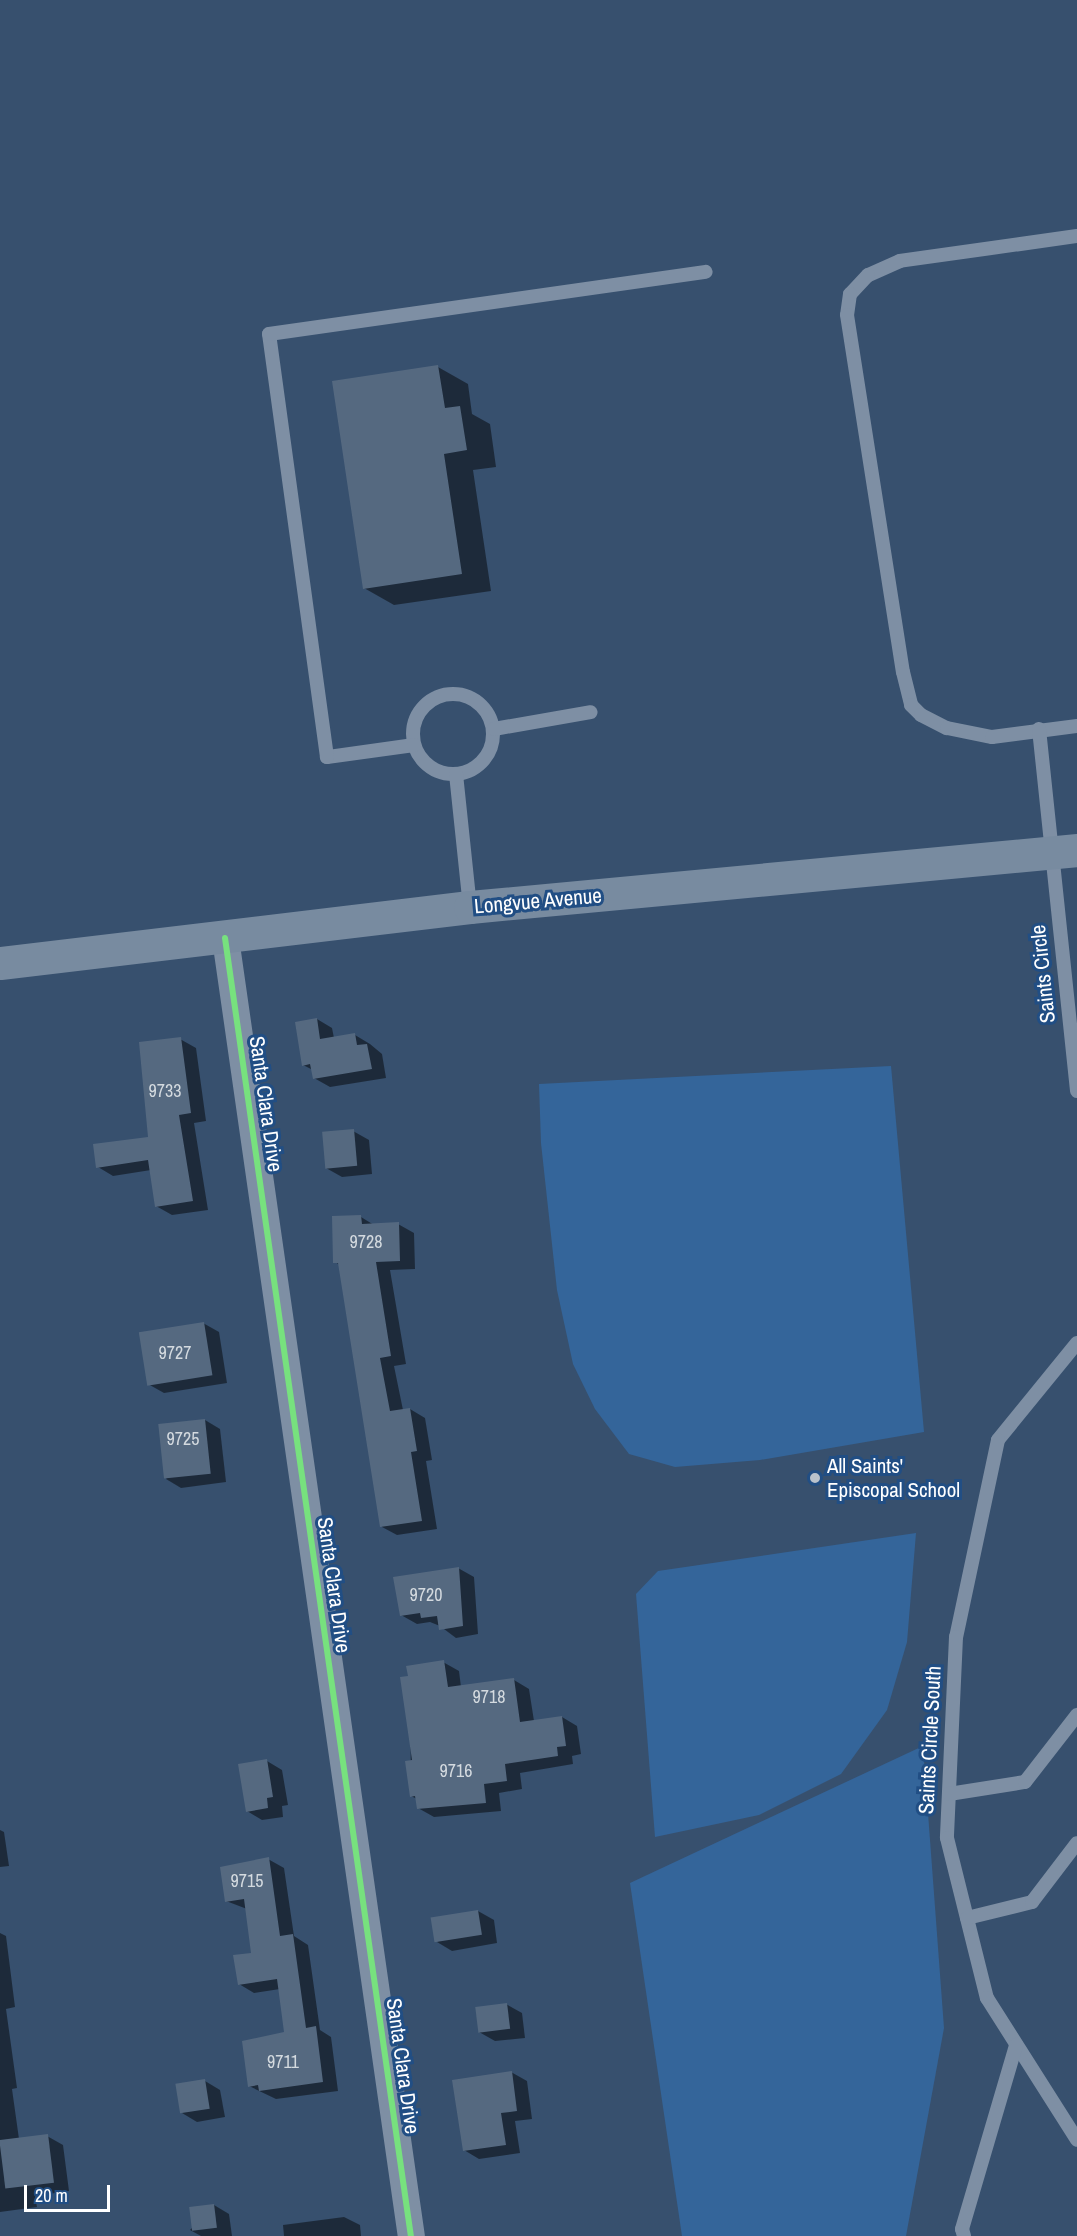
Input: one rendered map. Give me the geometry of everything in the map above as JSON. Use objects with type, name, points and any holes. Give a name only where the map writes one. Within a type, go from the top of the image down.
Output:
[{"type":"main road","name":"Longvue Avenue","points":[[0,963],[470,907],[1065,851]]},
{"type":"street","name":"Santa Clara Drive","points":[[225,938],[411,2236]]},
{"type":"lane","points":[[1077,236],[900,261],[862,281],[850,294],[847,315],[903,672],[911,705],[921,715],[947,728],[992,737],[1039,729],[1077,726]]},
{"type":"lane","points":[[414,745],[327,757],[270,334],[706,272]]},
{"type":"lane","points":[[447,693],[473,698],[483,706],[494,729],[489,754],[481,764],[456,774],[430,767],[414,745],[416,717],[435,698],[447,693]]},
{"type":"lane","points":[[494,729],[591,712]]},
{"type":"lane","name":"Saints Circle","points":[[1039,729],[1065,851],[1077,1091]]},
{"type":"lane","points":[[456,774],[470,907]]},
{"type":"lane","name":"Saints Circle South","points":[[1077,1343],[998,1440],[956,1637],[947,1838],[987,1998],[1077,2140]]},
{"type":"lane","points":[[949,1794],[1025,1782],[1077,1715]]},
{"type":"lane","points":[[967,1918],[1032,1902],[1077,1843]]},
{"type":"lane","points":[[963,2236],[962,2229],[1016,2044]]},
{"type":"shaded area","points":[[891,1066],[924,1432],[760,1460],[675,1467],[629,1454],[595,1409],[573,1364],[557,1290],[541,1143],[539,1084]]},
{"type":"shaded area","points":[[916,1533],[907,1642],[887,1710],[841,1774],[759,1815],[655,1837],[636,1594],[658,1571]]},
{"type":"shaded area","points":[[923,1746],[944,2028],[906,2236],[682,2236],[630,1883]]},
{"type":"building","points":[[438,365],[445,408],[460,406],[467,450],[444,454],[462,574],[363,589],[332,381]]},
{"type":"building","points":[[317,1018],[320,1039],[355,1033],[357,1045],[367,1044],[372,1069],[313,1079],[310,1064],[302,1066],[295,1022]]},
{"type":"building","points":[[181,1037],[191,1113],[179,1115],[193,1201],[155,1207],[148,1160],[96,1168],[93,1144],[148,1137],[139,1042]]},
{"type":"building","points":[[354,1129],[357,1166],[325,1169],[322,1132]]},
{"type":"building","points":[[361,1215],[362,1224],[399,1222],[400,1261],[376,1262],[391,1356],[380,1358],[390,1411],[410,1408],[417,1451],[411,1452],[422,1521],[380,1527],[338,1263],[333,1263],[332,1216]]},
{"type":"building","points":[[204,1322],[212,1375],[147,1386],[139,1332]]},
{"type":"building","points":[[205,1419],[211,1474],[164,1479],[158,1424]]},
{"type":"building","points":[[459,1567],[463,1626],[439,1630],[437,1616],[421,1618],[420,1613],[400,1616],[393,1577]]},
{"type":"building","points":[[444,1660],[448,1687],[514,1678],[520,1722],[562,1716],[566,1746],[557,1747],[558,1756],[505,1764],[507,1781],[484,1784],[486,1803],[417,1809],[415,1796],[410,1797],[405,1761],[412,1760],[400,1677],[408,1676],[406,1666]]},
{"type":"building","points":[[267,1759],[273,1797],[267,1798],[268,1808],[246,1812],[238,1764]]},
{"type":"building","points":[[269,1857],[280,1936],[293,1934],[306,2028],[316,2026],[323,2082],[259,2091],[258,2085],[248,2087],[242,2041],[284,2032],[277,1979],[238,1985],[233,1955],[251,1953],[244,1899],[225,1902],[220,1867]]},
{"type":"building","points":[[478,1910],[482,1935],[435,1942],[431,1918]]},
{"type":"building","points":[[507,2003],[510,2029],[478,2033],[475,2007]]},
{"type":"building","points":[[512,2071],[517,2111],[501,2113],[506,2145],[463,2151],[452,2080]]},
{"type":"building","points":[[205,2079],[210,2109],[180,2113],[175,2084]]},
{"type":"building","points":[[48,2134],[54,2183],[5,2189],[0,2140]]},
{"type":"building","points":[[214,2204],[217,2228],[192,2231],[189,2207]]},
{"type":"cycle path","points":[[225,938],[411,2236]]},
{"type":"place","name":"All Saints' Episcopal School","points":[[815,1478]]}]
